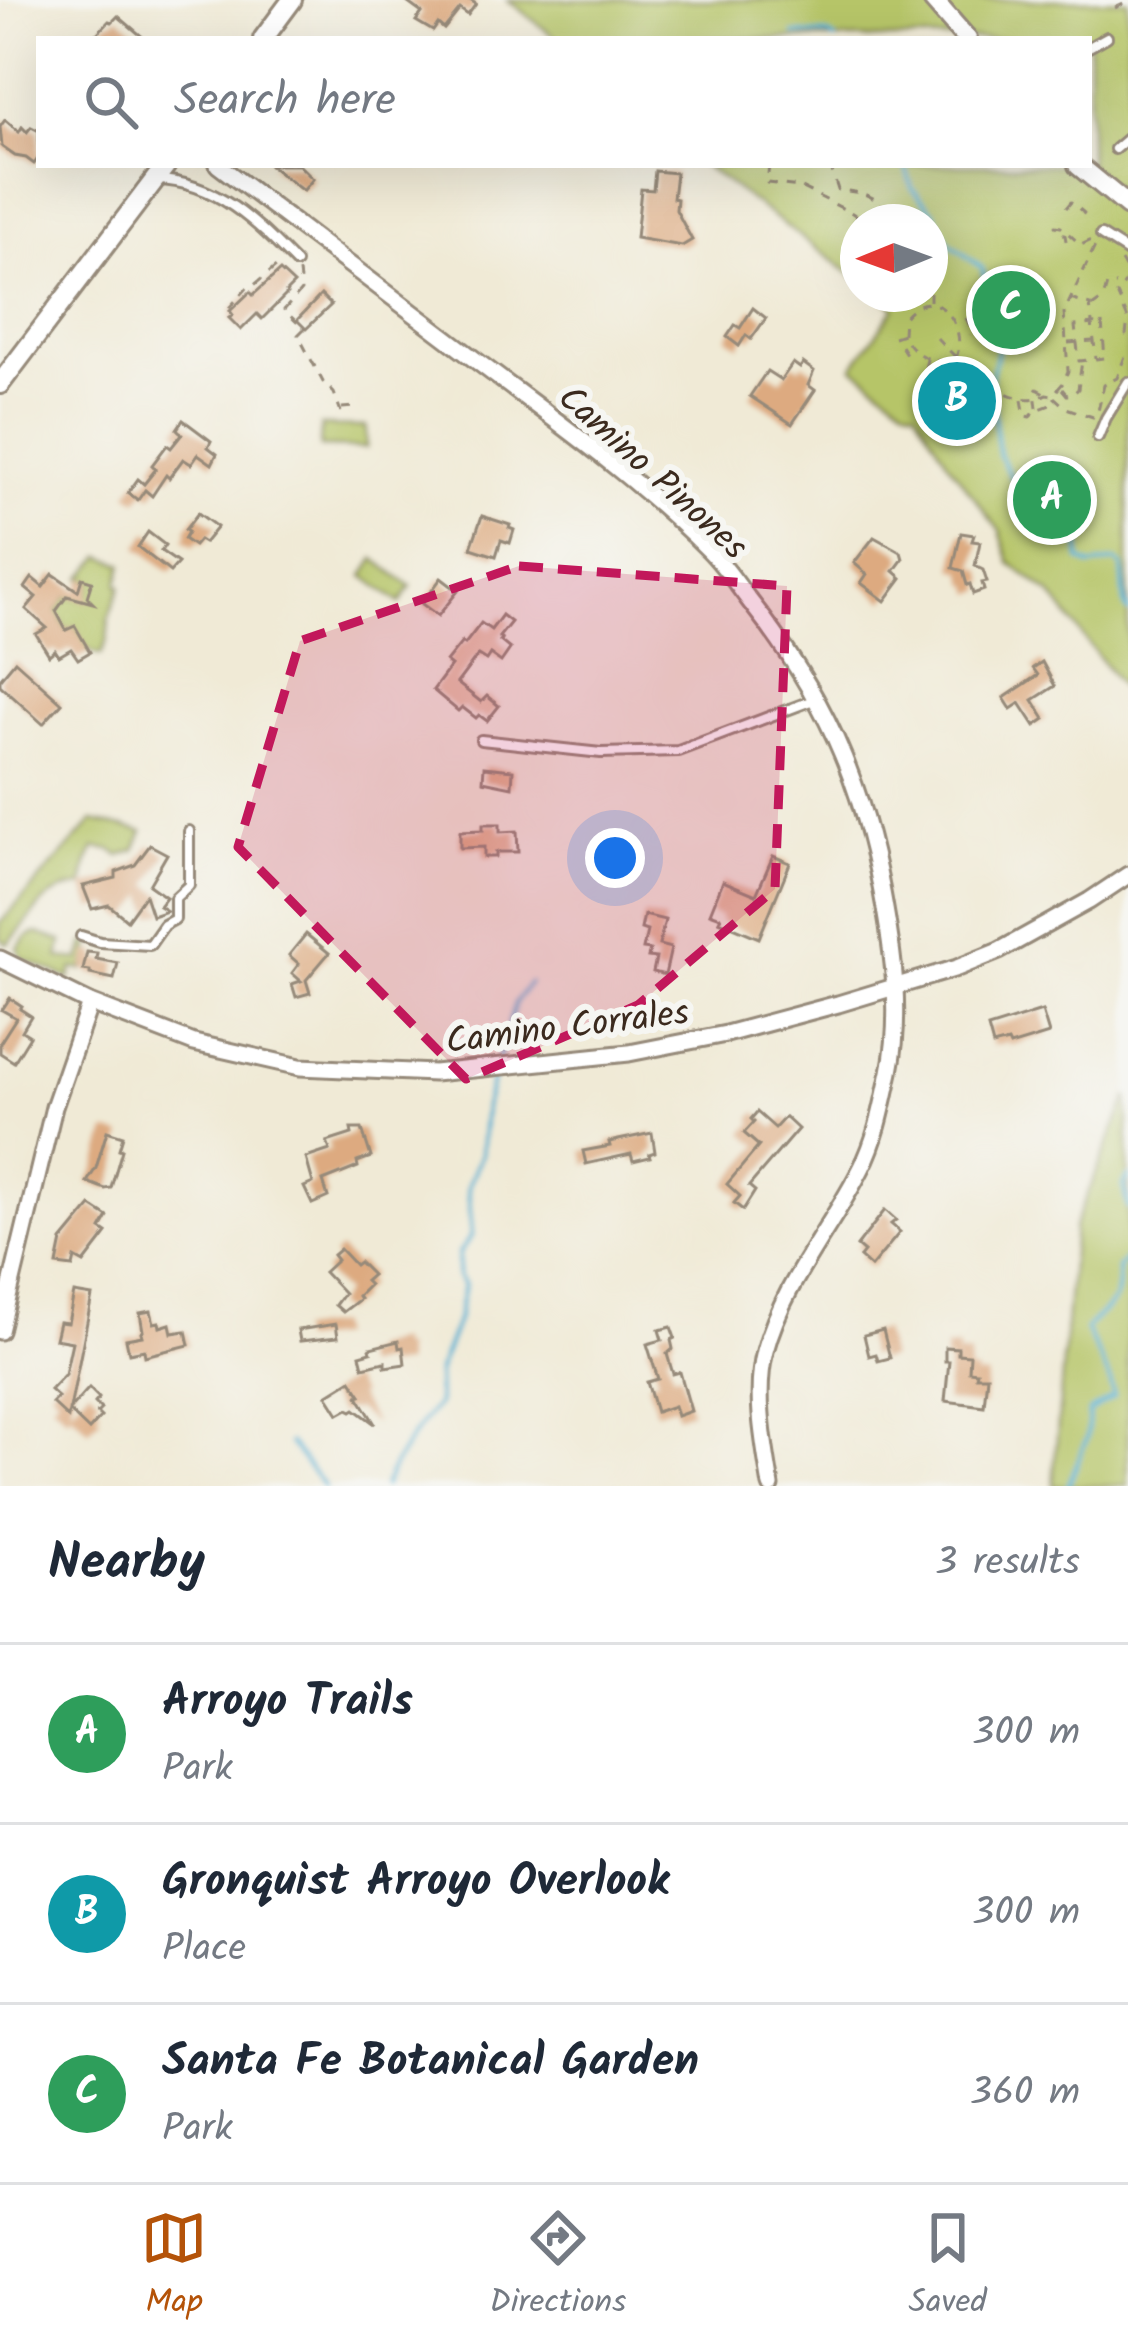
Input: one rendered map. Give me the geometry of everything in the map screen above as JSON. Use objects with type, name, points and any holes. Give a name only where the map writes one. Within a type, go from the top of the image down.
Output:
[{"type":"street","points":[[264,36],[292,0]]},
{"type":"street","points":[[933,0],[964,36]]},
{"type":"street","name":"Camino Pinones","points":[[222,168],[605,458],[711,551],[778,637],[836,735],[875,853],[897,1015],[891,1065],[869,1151],[790,1289],[765,1351],[762,1421],[771,1486]]},
{"type":"street","points":[[1082,168],[1128,206]]},
{"type":"street","points":[[0,384],[160,173]]},
{"type":"street","name":"Camino Corrales","points":[[2,965],[194,1043],[300,1067],[434,1073],[629,1052],[726,1034],[895,987],[999,951],[1128,875]]},
{"type":"street","points":[[0,1330],[54,1107],[90,1003]]},
{"type":"lane","points":[[1092,45],[1107,37]]},
{"type":"lane","points":[[1115,149],[1128,138]]},
{"type":"lane","points":[[160,173],[205,189],[258,223],[297,267]]},
{"type":"lane","points":[[1101,236],[1128,252]]},
{"type":"lane","points":[[1098,437],[1128,382]]},
{"type":"lane","points":[[482,740],[601,753],[678,752],[817,699]]},
{"type":"lane","points":[[81,936],[100,943],[150,945],[164,925],[175,919],[175,898],[189,885],[189,831]]},
{"type":"path","points":[[1115,8],[1128,2]]},
{"type":"path","points":[[769,168],[767,183],[800,188],[840,206]]},
{"type":"path","points":[[831,168],[838,190],[858,192],[883,204]]},
{"type":"path","points":[[1066,208],[1071,202],[1084,213],[1078,218]]},
{"type":"path","points":[[1066,241],[1055,226],[1081,245],[1101,236]]},
{"type":"path","points":[[937,338],[978,377],[1008,393],[1036,400],[1050,395],[1068,371],[1064,313],[1093,248]]},
{"type":"path","points":[[232,306],[277,266]]},
{"type":"path","points":[[297,267],[302,291],[284,310],[304,329],[298,334],[341,410],[354,407]]},
{"type":"path","points":[[1126,280],[1119,287],[1118,301],[1128,319],[1128,337]]},
{"type":"path","points":[[1090,307],[1103,298],[1107,286],[1119,287]]},
{"type":"path","points":[[1068,299],[1090,307],[1096,359]]},
{"type":"path","points":[[948,310],[960,335],[955,358]]},
{"type":"path","points":[[908,312],[903,334],[913,349],[927,358],[955,358]]},
{"type":"path","points":[[960,335],[971,339],[966,318]]},
{"type":"path","points":[[904,321],[914,325]]},
{"type":"path","points":[[1102,323],[1103,340],[1105,358],[1078,361],[1076,326],[1102,323]]},
{"type":"path","points":[[894,337],[903,334]]},
{"type":"path","points":[[1066,343],[1103,340]]},
{"type":"path","points":[[901,346],[911,361]]},
{"type":"path","points":[[1037,410],[1037,389],[1066,408],[1094,417],[1104,385],[1117,378],[1128,348]]},
{"type":"path","points":[[906,354],[913,349]]},
{"type":"path","points":[[927,358],[923,378],[942,386],[950,383]]},
{"type":"path","points":[[944,361],[959,401]]},
{"type":"path","points":[[1060,387],[1072,395],[1078,389],[1082,361]]},
{"type":"path","points":[[1021,398],[1025,416],[1030,417],[1050,406],[1050,395]]},
{"type":"highlighted area","points":[[519,566],[787,586],[775,889],[638,1005],[466,1079],[238,847],[300,641]]},
{"type":"green space","points":[[508,0],[1128,0],[1128,696],[1052,595],[1010,563],[1000,531],[915,409],[853,367],[892,312],[948,312],[948,204],[840,204],[840,266],[707,168],[1092,168],[1092,36],[553,36]]},
{"type":"green space","points":[[321,426],[366,427],[366,448],[320,447]]},
{"type":"green space","points":[[102,556],[123,564],[101,654],[88,648],[75,627],[66,630],[58,615],[51,618],[67,596],[85,600],[92,581],[82,578]]},
{"type":"green space","points":[[375,559],[411,586],[400,603],[364,576]]},
{"type":"green space","points":[[93,821],[143,831],[135,850],[120,856],[95,848],[83,886],[47,899],[7,944],[0,938],[0,923]]},
{"type":"green space","points":[[37,933],[62,941],[59,958],[80,960],[85,943],[91,944],[83,970],[73,968],[70,979],[21,958],[18,948]]},
{"type":"green space","points":[[1128,1096],[1128,1486],[1053,1486],[1074,1227]]},
{"type":"building","points":[[404,0],[470,0],[476,4],[468,15],[460,9],[444,29],[438,24],[433,31],[416,21],[422,13]]},
{"type":"building","points":[[118,16],[141,36],[95,36]]},
{"type":"building","points":[[5,120],[19,132],[22,127],[27,132],[31,127],[36,130],[34,164],[2,147],[0,127]]},
{"type":"building","points":[[273,168],[302,168],[313,179],[303,191]]},
{"type":"building","points":[[655,171],[676,173],[673,198],[692,240],[682,246],[636,238],[641,189],[653,190]]},
{"type":"building","points":[[280,271],[294,284],[262,319],[257,314],[241,330],[229,318],[230,311]]},
{"type":"building","points":[[321,295],[331,305],[306,329],[297,320]]},
{"type":"building","points":[[753,308],[766,318],[751,339],[746,335],[739,346],[727,337],[735,325],[740,328]]},
{"type":"building","points":[[793,363],[814,371],[808,385],[815,390],[792,424],[750,396],[767,371],[781,380]]},
{"type":"building","points":[[183,420],[211,441],[208,447],[217,454],[212,464],[198,454],[191,464],[183,459],[152,496],[145,490],[138,500],[128,493],[138,479],[144,484],[156,469],[152,465],[182,434],[177,429]]},
{"type":"building","points":[[198,513],[217,527],[204,543],[199,540],[194,546],[184,539],[185,530]]},
{"type":"building","points":[[482,516],[514,530],[510,543],[501,540],[496,556],[471,548]]},
{"type":"building","points":[[148,532],[165,545],[161,551],[178,563],[170,572],[138,547]]},
{"type":"building","points":[[961,533],[974,535],[972,541],[980,542],[975,566],[983,570],[987,582],[982,583],[984,590],[973,594],[963,571],[953,568]]},
{"type":"building","points":[[874,537],[901,552],[903,559],[894,571],[902,578],[885,601],[861,583],[867,574],[854,563]]},
{"type":"building","points":[[53,574],[78,591],[82,578],[92,581],[87,597],[93,603],[67,596],[56,611],[66,630],[75,626],[90,652],[78,659],[71,649],[49,655],[36,634],[47,628],[26,609],[36,597],[25,588],[32,578],[43,587]]},
{"type":"building","points":[[441,578],[458,591],[438,616],[422,604]]},
{"type":"building","points":[[502,615],[511,622],[499,637],[510,649],[501,662],[490,654],[486,660],[478,655],[457,683],[481,702],[487,696],[499,706],[487,721],[462,707],[458,711],[433,690],[462,642],[481,623],[491,630]]},
{"type":"building","points":[[15,661],[62,703],[43,724],[0,685]]},
{"type":"building","points":[[1042,662],[1055,686],[1033,700],[1045,719],[1035,726],[1020,703],[1011,709],[1004,698],[1038,675],[1033,668]]},
{"type":"building","points":[[484,767],[513,770],[512,787],[483,781]]},
{"type":"building","points":[[483,824],[500,824],[500,832],[517,831],[518,852],[484,857],[484,847],[460,848],[460,831],[483,830]]},
{"type":"building","points":[[150,845],[167,854],[149,885],[166,897],[159,906],[167,911],[152,916],[145,895],[127,920],[109,905],[92,909],[83,886],[116,878],[116,872],[135,865]]},
{"type":"building","points":[[773,856],[790,863],[759,938],[710,913],[723,881],[756,895]]},
{"type":"building","points":[[644,915],[665,920],[659,945],[671,948],[665,975],[653,972],[656,958],[648,957],[650,950],[643,949]]},
{"type":"building","points":[[306,934],[329,953],[306,980],[310,993],[296,997],[292,984],[301,981],[292,973],[299,964],[289,955]]},
{"type":"building","points":[[87,952],[118,963],[114,979],[83,970]]},
{"type":"building","points":[[10,998],[31,1016],[22,1031],[30,1036],[14,1062],[0,1053],[0,1043],[16,1018],[2,1010]]},
{"type":"building","points":[[1042,1011],[1049,1034],[993,1046],[988,1028]]},
{"type":"building","points":[[757,1112],[775,1128],[785,1117],[798,1129],[749,1186],[755,1191],[743,1210],[734,1203],[740,1196],[727,1184],[759,1146],[744,1133]]},
{"type":"building","points":[[351,1129],[362,1129],[371,1157],[323,1181],[328,1197],[312,1204],[304,1187],[313,1183],[306,1158],[330,1150],[327,1142],[352,1134]]},
{"type":"building","points":[[107,1131],[123,1136],[111,1188],[105,1189],[87,1182]]},
{"type":"building","points":[[652,1133],[655,1152],[650,1157],[633,1161],[631,1154],[586,1164],[583,1151]]},
{"type":"building","points":[[91,1206],[108,1217],[101,1229],[107,1233],[84,1263],[75,1258],[73,1267],[57,1265],[62,1241]]},
{"type":"building","points":[[885,1210],[900,1232],[871,1267],[860,1257],[864,1252],[857,1246]]},
{"type":"building","points":[[340,1249],[372,1275],[360,1299],[343,1312],[335,1305],[344,1293],[324,1272],[337,1260],[333,1255]]},
{"type":"building","points":[[74,1293],[92,1296],[70,1409],[89,1388],[99,1398],[95,1403],[101,1417],[89,1430],[52,1403],[58,1397],[50,1390],[65,1374],[72,1342],[55,1339],[59,1322],[68,1323]]},
{"type":"building","points":[[151,1311],[160,1327],[170,1324],[172,1333],[186,1331],[189,1345],[145,1356],[144,1350],[129,1353],[126,1339],[142,1336],[140,1313]]},
{"type":"building","points":[[336,1324],[338,1337],[300,1341],[298,1330]]},
{"type":"building","points":[[671,1327],[675,1338],[667,1354],[673,1374],[680,1372],[691,1411],[677,1416],[674,1406],[656,1412],[647,1382],[658,1379],[647,1344],[662,1340],[659,1330]]},
{"type":"building","points":[[883,1330],[890,1358],[878,1361],[876,1354],[869,1356],[864,1335]]},
{"type":"building","points":[[398,1341],[405,1364],[363,1367],[360,1355]]},
{"type":"building","points":[[945,1347],[970,1355],[969,1371],[987,1376],[984,1406],[945,1401],[949,1361],[945,1361]]},
{"type":"building","points":[[351,1380],[375,1424],[355,1409],[339,1414],[327,1395]]},
{"type":"waterway","points":[[794,34],[830,36]]},
{"type":"waterway","points":[[906,168],[912,188],[933,211],[948,242],[982,268],[1000,340],[990,381],[999,455],[1023,499],[1038,506],[1053,531],[1080,542],[1080,560],[1091,566],[1116,561],[1122,566],[1128,611]]},
{"type":"waterway","points":[[498,1060],[515,1003],[529,983]]},
{"type":"waterway","points":[[384,1486],[407,1443],[438,1404],[437,1373],[457,1321],[464,1285],[458,1276],[459,1253],[472,1235],[468,1187],[481,1154],[485,1106],[495,1071]]},
{"type":"waterway","points":[[1128,1177],[1123,1186],[1128,1207]]},
{"type":"waterway","points":[[1068,1486],[1087,1438],[1089,1412],[1114,1396],[1086,1329],[1115,1298],[1118,1268],[1128,1256]]},
{"type":"waterway","points":[[289,1443],[324,1486]]},
{"type":"place","name":"Santa Fe Botanical Garden","points":[[1011,310]]},
{"type":"place","name":"Gronquist Arroyo Overlook","points":[[957,401]]},
{"type":"place","name":"Arroyo Trails","points":[[1052,500]]}]
